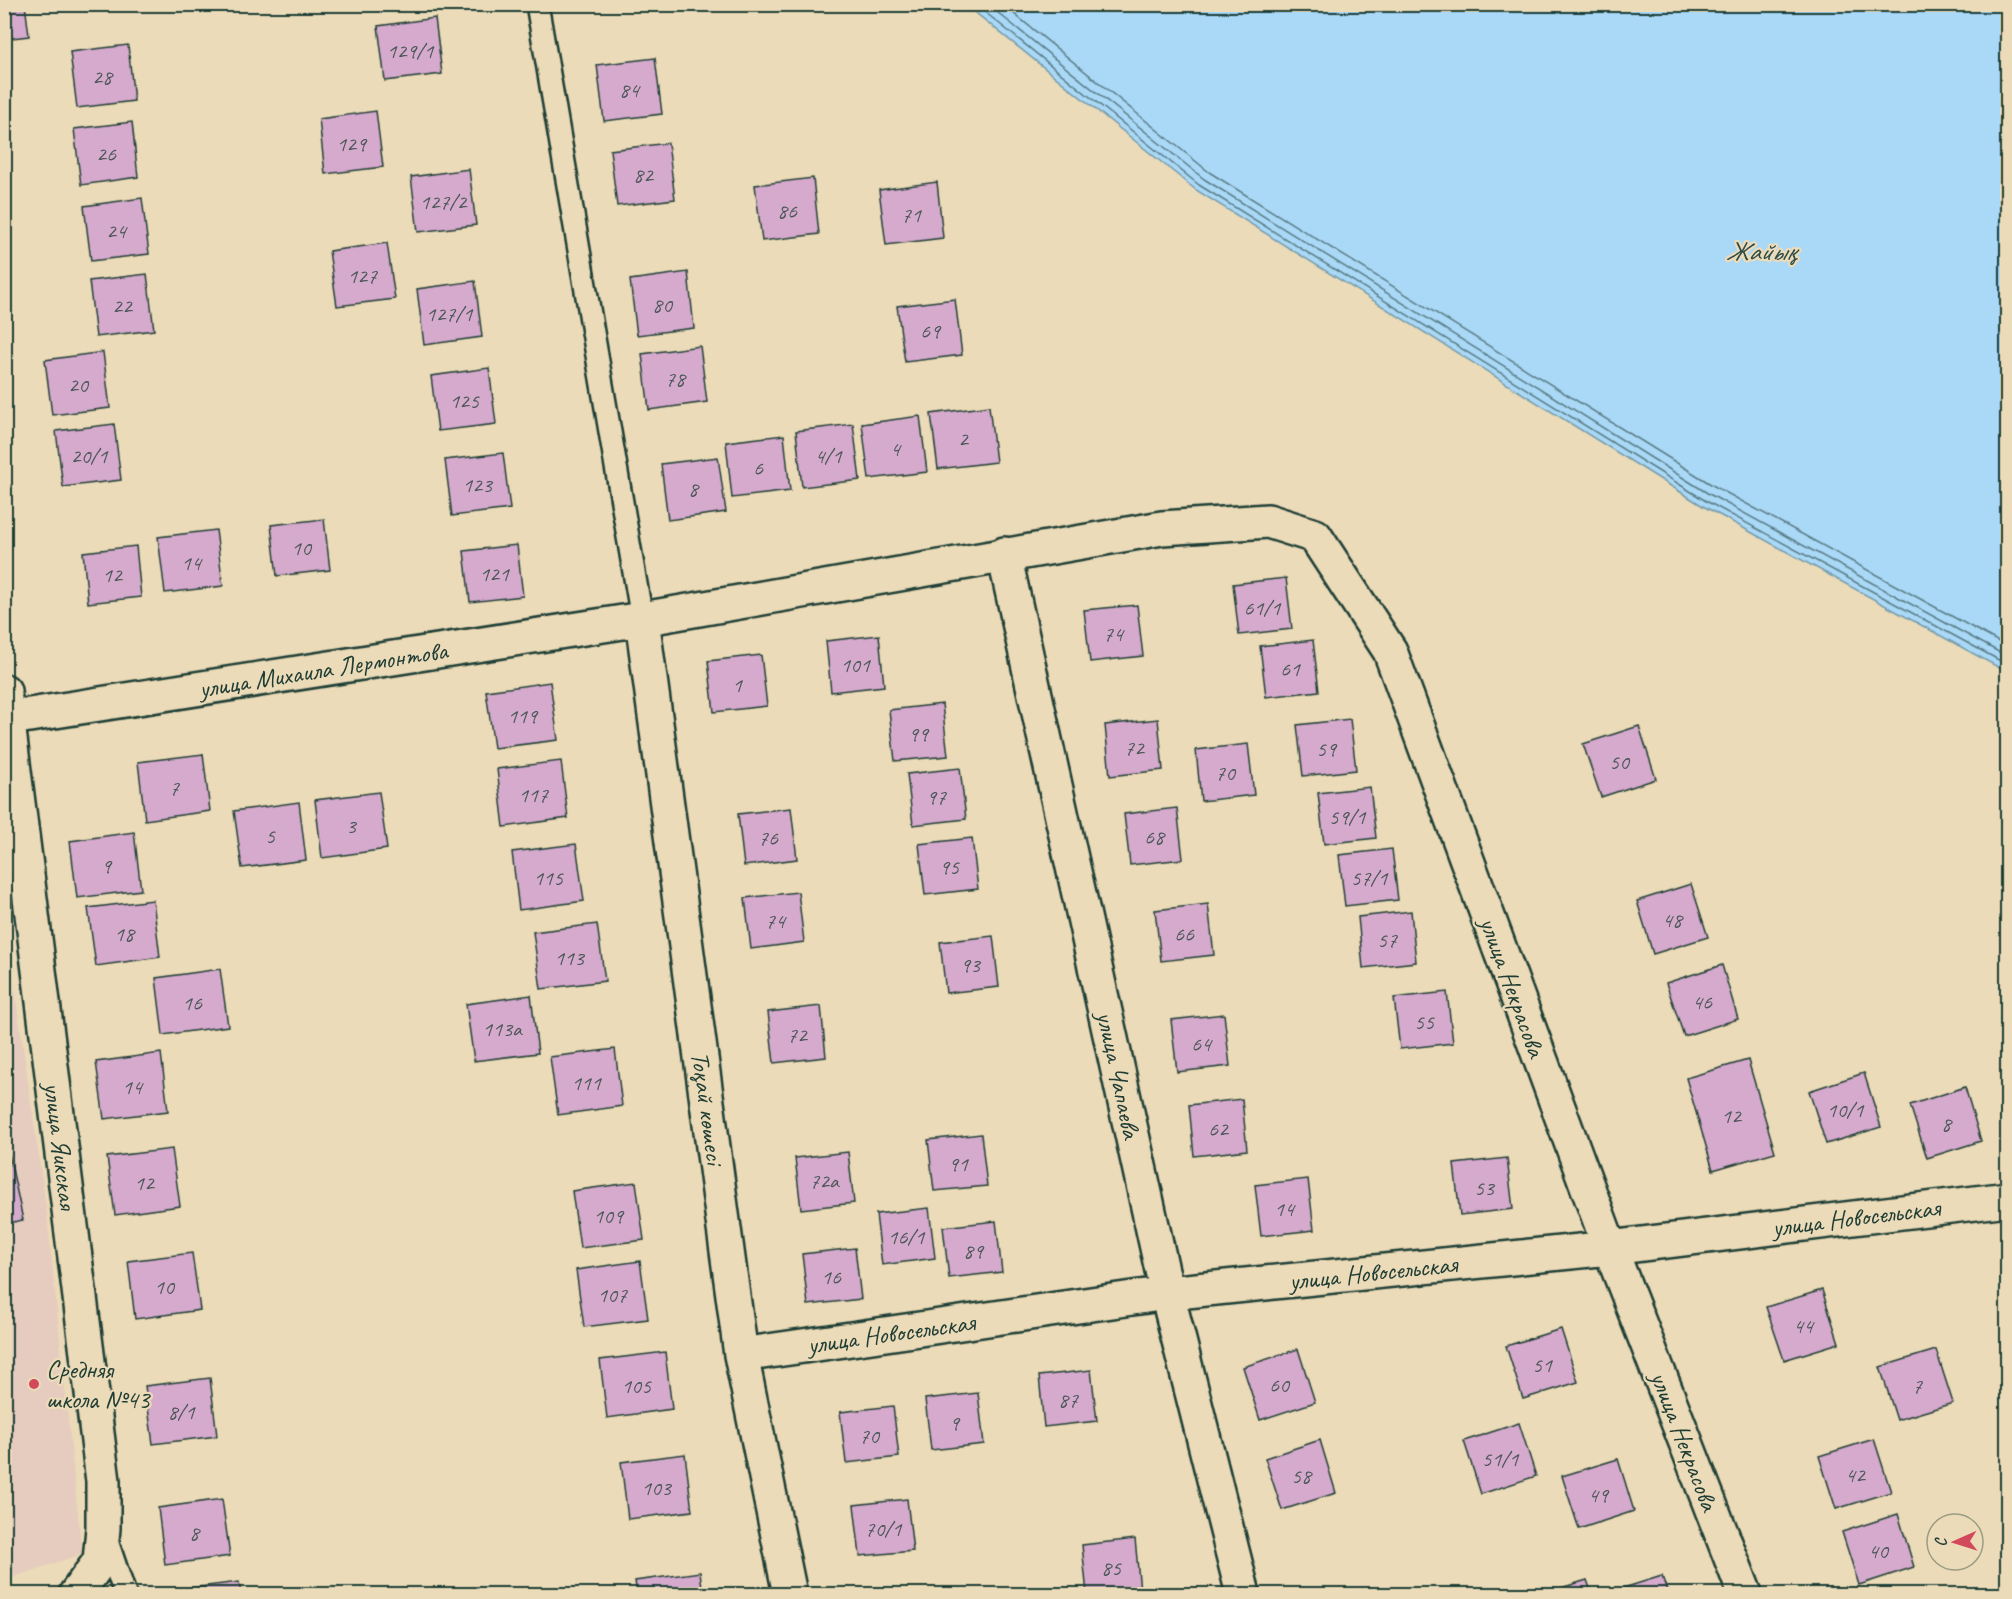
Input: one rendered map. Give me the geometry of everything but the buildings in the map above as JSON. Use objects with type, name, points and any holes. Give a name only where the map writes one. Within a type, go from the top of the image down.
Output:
[{"type":"street","name":"улица Некрасова","points":[[1004,554],[1162,528],[1268,521],[1315,536],[1390,651],[1610,1248],[1745,1594]]},
{"type":"street","name":"улица Михаила Лермонтова","points":[[6,710],[642,619],[1004,554]]},
{"type":"street","name":"улица Чапаева","points":[[1004,554],[1167,1293],[1243,1594]]},
{"type":"street","name":"Тоқай көшесі","points":[[642,619],[741,1355],[790,1594]]},
{"type":"street","name":"улица Яикская","points":[[6,710],[103,1480],[100,1561],[76,1594]]},
{"type":"street","name":"улица Новосельская","points":[[741,1355],[1167,1293],[1610,1248],[2007,1199]]},
{"type":"lane","points":[[537,4],[642,619]]},
{"type":"lane","points":[[103,1528],[125,1594]]},
{"type":"shaded area","name":"Средняя школа №43","points":[[4,915],[47,1214],[82,1554],[5,1580]]},
{"type":"water","name":"Жайық","points":[[966,5],[2007,5],[2007,672],[1703,506],[1196,190]]},
{"type":"place","name":"Средняя школа №43","points":[[34,1384]]}]
